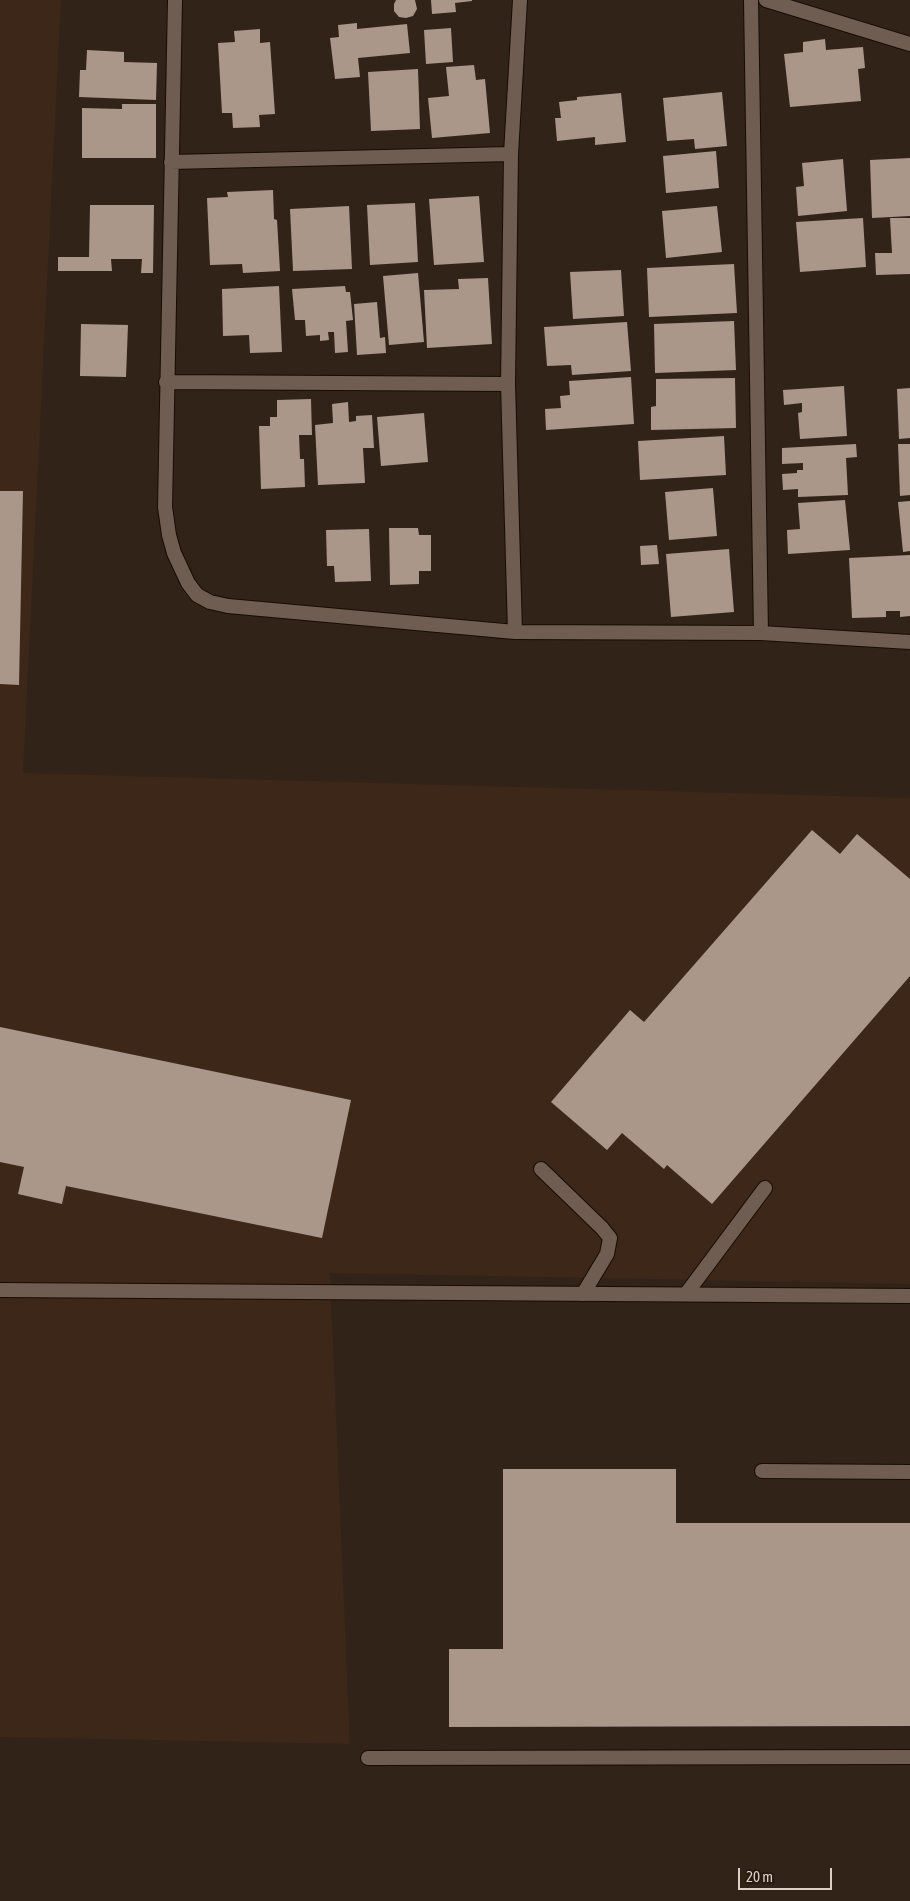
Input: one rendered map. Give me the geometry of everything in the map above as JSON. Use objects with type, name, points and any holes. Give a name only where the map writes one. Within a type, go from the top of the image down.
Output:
[{"type":"street","points":[[175,0],[165,507],[174,553],[188,583],[197,595],[210,602],[228,606],[515,632],[761,633],[910,642]]},
{"type":"street","points":[[515,632],[508,384],[511,154],[520,0]]},
{"type":"street","points":[[751,0],[761,633]]},
{"type":"street","points":[[766,0],[910,44]]},
{"type":"street","points":[[171,162],[511,154]]},
{"type":"street","points":[[166,382],[508,384]]},
{"type":"street","points":[[541,1169],[610,1238],[607,1254],[583,1294]]},
{"type":"street","points":[[686,1294],[765,1188]]},
{"type":"street","points":[[0,1290],[910,1296]]},
{"type":"street","points":[[762,1471],[910,1472]]},
{"type":"street","points":[[368,1758],[910,1758]]},
{"type":"shaded area","points":[[0,0],[61,0],[23,773],[910,798],[910,1284],[330,1273],[350,1744],[0,1737]]},
{"type":"building","points":[[396,0],[415,0],[417,9],[413,16],[399,17],[394,11]]},
{"type":"building","points":[[431,0],[472,1],[455,3],[456,12],[432,14]]},
{"type":"building","points":[[357,23],[357,29],[407,24],[410,53],[358,58],[360,77],[335,79],[330,38],[339,37],[338,25]]},
{"type":"building","points":[[451,28],[453,62],[426,64],[424,30]]},
{"type":"building","points":[[260,29],[260,43],[270,42],[275,114],[259,115],[260,127],[233,128],[232,113],[222,113],[218,43],[235,42],[234,31]]},
{"type":"building","points":[[825,39],[826,50],[863,47],[865,68],[858,69],[861,101],[790,107],[784,54],[803,52],[803,42]]},
{"type":"building","points":[[87,50],[124,52],[124,62],[157,63],[156,100],[79,97],[80,70],[86,70]]},
{"type":"building","points":[[474,65],[476,80],[485,79],[490,133],[432,138],[428,98],[449,96],[446,67]]},
{"type":"building","points":[[418,69],[420,129],[371,131],[368,72]]},
{"type":"building","points":[[722,92],[727,146],[695,149],[694,139],[667,141],[663,98]]},
{"type":"building","points":[[621,93],[626,142],[595,145],[595,137],[557,141],[555,118],[561,118],[559,102],[577,100],[577,97]]},
{"type":"building","points":[[122,104],[156,104],[156,158],[82,158],[82,108],[122,109]]},
{"type":"building","points":[[716,151],[719,188],[666,193],[663,156]]},
{"type":"building","points":[[910,158],[910,216],[872,218],[870,160]]},
{"type":"building","points":[[843,159],[847,211],[798,216],[796,187],[804,186],[802,163]]},
{"type":"building","points":[[273,190],[274,219],[277,220],[280,271],[243,273],[242,264],[210,265],[207,198],[228,197],[227,192]]},
{"type":"building","points":[[479,196],[484,262],[434,265],[429,199]]},
{"type":"building","points":[[415,203],[418,262],[370,265],[367,205]]},
{"type":"building","points":[[90,205],[154,205],[153,273],[141,273],[142,259],[111,259],[112,271],[58,271],[58,257],[89,257]]},
{"type":"building","points":[[349,206],[352,269],[293,271],[290,209]]},
{"type":"building","points":[[717,206],[722,252],[666,258],[662,211]]},
{"type":"building","points":[[863,218],[866,267],[800,272],[796,222]]},
{"type":"building","points":[[890,218],[910,218],[910,274],[876,275],[875,253],[892,253]]},
{"type":"building","points":[[734,264],[737,313],[649,317],[647,268]]},
{"type":"building","points":[[621,270],[624,316],[573,319],[570,272]]},
{"type":"building","points":[[418,273],[424,342],[389,345],[383,276]]},
{"type":"building","points":[[488,278],[492,344],[427,348],[424,290],[459,289],[458,279]]},
{"type":"building","points":[[279,286],[282,352],[250,353],[249,335],[223,336],[222,289]]},
{"type":"building","points":[[345,286],[346,292],[350,292],[353,320],[346,321],[348,352],[335,353],[334,332],[328,332],[329,340],[320,341],[320,335],[306,336],[305,320],[295,320],[292,289]]},
{"type":"building","points":[[377,302],[380,338],[385,337],[386,353],[357,355],[354,304]]},
{"type":"building","points":[[734,321],[736,370],[655,373],[654,324]]},
{"type":"building","points":[[627,322],[631,371],[572,375],[571,365],[547,366],[544,327]]},
{"type":"building","points":[[81,324],[128,325],[126,377],[80,376]]},
{"type":"building","points":[[631,377],[634,424],[546,430],[545,409],[561,408],[560,396],[570,395],[569,381]]},
{"type":"building","points":[[735,378],[736,428],[651,430],[651,407],[656,406],[656,379]]},
{"type":"building","points":[[844,386],[847,436],[800,439],[798,413],[802,412],[802,403],[784,405],[783,390]]},
{"type":"building","points":[[910,388],[910,438],[899,439],[897,389]]},
{"type":"building","points":[[311,399],[312,435],[299,435],[300,459],[304,459],[305,487],[261,489],[259,426],[270,426],[270,417],[277,417],[277,400]]},
{"type":"building","points":[[348,402],[349,422],[356,421],[356,416],[372,415],[374,448],[363,448],[365,483],[318,485],[315,425],[333,423],[332,404]]},
{"type":"building","points":[[424,413],[428,462],[381,466],[377,417]]},
{"type":"building","points":[[724,436],[726,475],[640,480],[638,441]]},
{"type":"building","points":[[856,444],[857,457],[846,458],[848,495],[798,497],[798,489],[783,490],[782,474],[797,473],[797,470],[803,470],[803,463],[782,464],[782,448]]},
{"type":"building","points":[[898,444],[910,444],[910,495],[900,496]]},
{"type":"building","points":[[713,488],[717,536],[669,540],[665,492]]},
{"type":"building","points":[[0,491],[23,491],[19,685],[0,684]]},
{"type":"building","points":[[845,500],[850,550],[788,554],[787,530],[800,529],[798,503]]},
{"type":"building","points":[[910,501],[910,551],[903,552],[898,502]]},
{"type":"building","points":[[389,528],[418,528],[419,535],[431,535],[431,571],[419,571],[419,584],[390,585]]},
{"type":"building","points":[[369,529],[371,581],[335,582],[334,566],[327,566],[326,530]]},
{"type":"building","points":[[657,545],[659,564],[641,565],[640,546]]},
{"type":"building","points":[[729,549],[734,612],[671,617],[666,554]]},
{"type":"building","points":[[910,555],[910,616],[900,617],[900,611],[886,611],[886,617],[852,618],[849,558]]},
{"type":"building","points":[[812,830],[840,854],[857,834],[910,879],[910,976],[712,1204],[667,1165],[664,1169],[622,1133],[607,1150],[551,1102],[630,1010],[644,1022]]},
{"type":"building","points":[[0,1027],[351,1100],[322,1238],[66,1186],[62,1204],[18,1194],[24,1167],[0,1162]]},
{"type":"building","points":[[503,1469],[676,1469],[676,1523],[910,1523],[910,1726],[449,1727],[449,1649],[503,1649]]}]
